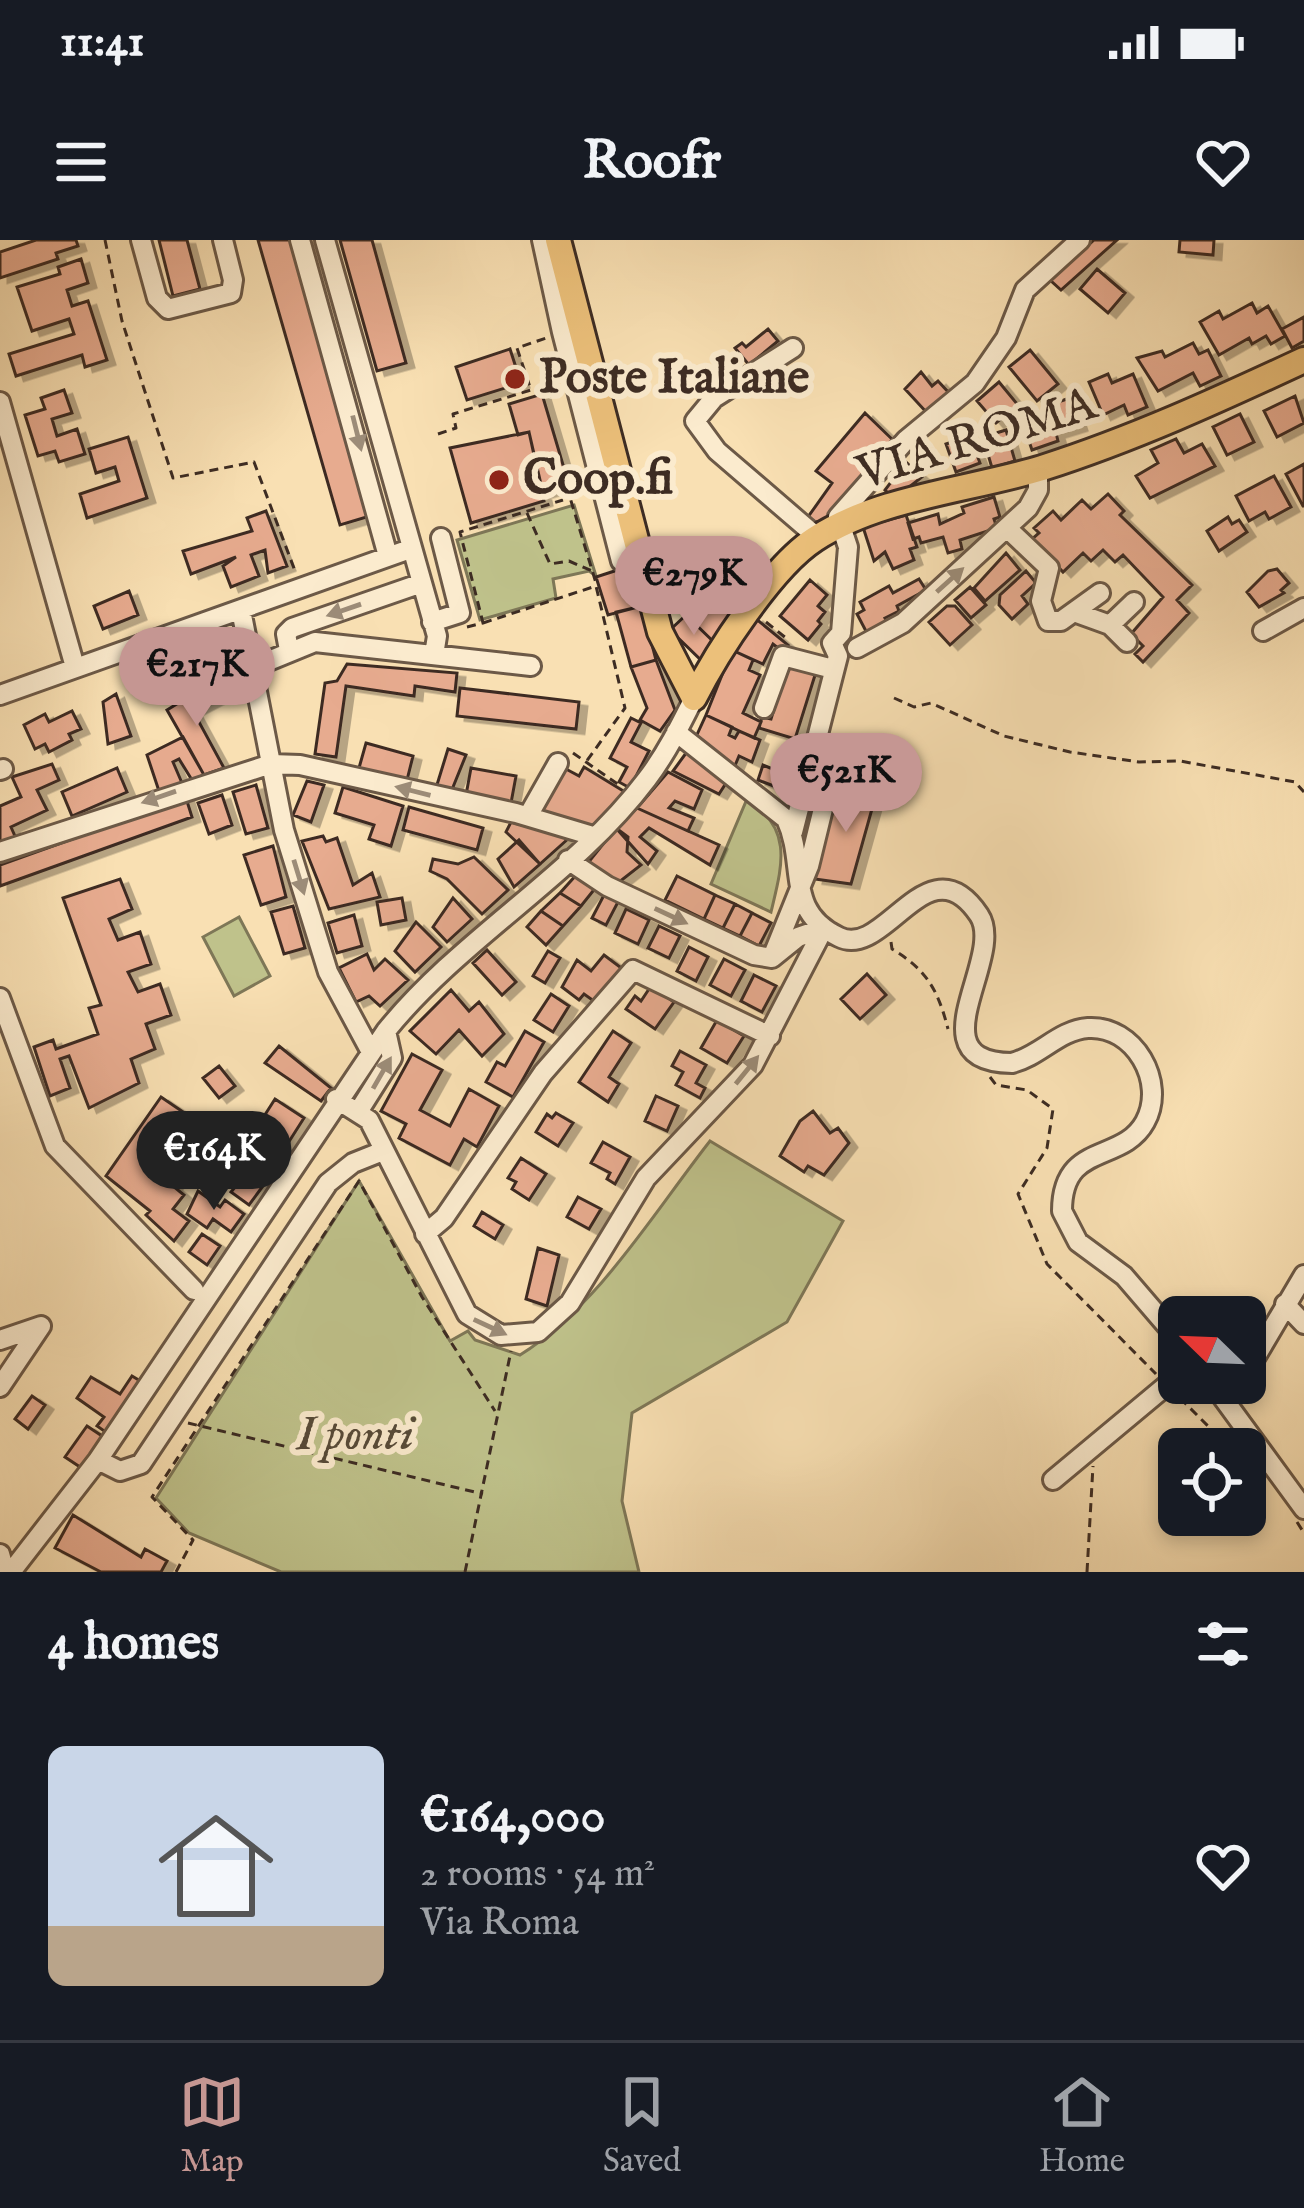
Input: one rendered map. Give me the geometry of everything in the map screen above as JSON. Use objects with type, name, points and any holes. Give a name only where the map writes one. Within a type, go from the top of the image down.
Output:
[{"type":"main road","points":[[558,240],[571,329],[668,655],[694,698]]},
{"type":"main road","name":"VIA ROMA","points":[[694,698],[751,613],[796,555],[817,538],[841,526],[1142,433],[1300,368]]},
{"type":"street","points":[[141,240],[157,298],[169,309],[231,293],[233,280],[223,240]]},
{"type":"street","points":[[300,240],[410,549],[432,622],[434,655]]},
{"type":"street","points":[[325,240],[388,556]]},
{"type":"street","points":[[542,240],[571,329]]},
{"type":"street","points":[[843,657],[832,643],[841,633],[848,547],[838,518],[906,440],[975,383],[1010,329],[1034,279],[1080,240]]},
{"type":"street","points":[[793,347],[714,398],[695,421],[717,452],[817,538]]},
{"type":"street","points":[[0,402],[75,668]]},
{"type":"street","points":[[764,708],[783,656],[843,657],[902,623],[1034,502],[1037,469]]},
{"type":"street","points":[[1007,528],[1049,568],[1041,601],[1048,621],[1060,621],[1100,593]]},
{"type":"street","points":[[432,622],[460,613],[450,535]]},
{"type":"street","points":[[0,695],[410,549]]},
{"type":"street","points":[[289,650],[286,634],[292,628],[419,584]]},
{"type":"street","points":[[1110,625],[1134,602]]},
{"type":"street","points":[[1263,631],[1304,608]]},
{"type":"street","points":[[241,610],[273,790],[328,972],[371,1052]]},
{"type":"street","points":[[1074,612],[1110,625],[1127,642]]},
{"type":"street","points":[[254,667],[289,650],[323,643],[532,666]]},
{"type":"street","points":[[843,657],[793,832],[803,907],[824,928],[850,941],[887,922],[922,894],[937,890],[961,897],[978,914],[987,950],[963,1022],[974,1047],[990,1059],[1021,1060],[1073,1030],[1092,1028],[1118,1034],[1138,1051],[1150,1079],[1149,1115],[1132,1138],[1093,1154],[1074,1171],[1062,1211],[1078,1242],[1124,1276],[1158,1313]]},
{"type":"street","name":"VIA ROMA","points":[[8,1572],[98,1460],[336,1099],[386,1031],[438,973],[568,860],[647,778],[694,698]]},
{"type":"street","points":[[676,733],[767,799],[793,832]]},
{"type":"street","points":[[528,816],[558,763]]},
{"type":"street","points":[[0,852],[271,764],[300,765],[528,816],[593,836]]},
{"type":"street","points":[[772,958],[798,891],[831,776],[838,774]]},
{"type":"street","points":[[568,860],[607,886],[754,956],[772,958],[798,938],[824,928]]},
{"type":"street","points":[[336,1099],[369,1120],[467,1314],[489,1330],[515,1336],[538,1332],[558,1318],[646,1178],[745,1075],[824,928]]},
{"type":"street","points":[[425,1234],[444,1218],[543,1073],[633,970],[770,1036]]},
{"type":"street","points":[[0,998],[55,1146],[194,1290]]},
{"type":"street","points":[[358,1112],[392,1058],[386,1031]]},
{"type":"street","points":[[98,1460],[117,1470],[134,1469],[328,1183],[353,1163],[383,1151]]},
{"type":"street","points":[[1266,1338],[1304,1275]]},
{"type":"street","points":[[1285,1304],[1304,1324]]},
{"type":"street","points":[[1154,1308],[1158,1330]]},
{"type":"street","points":[[0,1340],[41,1326],[0,1388]]},
{"type":"street","points":[[1053,1480],[1158,1392]]},
{"type":"street","points":[[1228,1404],[1304,1509]]},
{"type":"street","points":[[1233,1411],[1235,1404]]},
{"type":"street","points":[[0,1554],[8,1572]]},
{"type":"path","points":[[105,240],[122,321],[172,478],[254,462],[296,574]]},
{"type":"path","points":[[438,434],[456,428],[453,414],[531,391],[518,348],[571,329]]},
{"type":"path","points":[[568,491],[625,708],[586,762]]},
{"type":"path","points":[[450,535],[563,500]]},
{"type":"path","points":[[527,513],[550,564],[569,561],[594,571]]},
{"type":"path","points":[[483,623],[596,586]]},
{"type":"path","points":[[751,613],[798,649]]},
{"type":"path","points":[[894,698],[914,707],[931,703],[1032,744],[1139,762],[1180,761],[1294,782],[1304,792]]},
{"type":"path","points":[[558,763],[564,754],[574,753],[628,791]]},
{"type":"path","points":[[887,922],[892,950],[919,965],[938,992],[948,1029]]},
{"type":"path","points":[[987,1073],[996,1085],[1027,1090],[1053,1108],[1047,1148],[1018,1193],[1047,1264],[1158,1366]]},
{"type":"path","points":[[176,1572],[193,1540],[152,1497],[359,1180],[422,1297],[495,1411]]},
{"type":"path","points":[[465,1572],[495,1411],[515,1336]]},
{"type":"path","points":[[1194,1404],[1214,1428]]},
{"type":"path","points":[[172,1417],[483,1494]]},
{"type":"path","points":[[1087,1572],[1094,1444]]},
{"type":"green space","points":[[574,505],[596,576],[589,571],[553,579],[556,598],[480,620],[457,540]]},
{"type":"green space","points":[[747,799],[772,823],[781,850],[771,912],[711,884]]},
{"type":"green space","points":[[239,917],[270,976],[234,996],[203,937]]},
{"type":"green space","name":"I ponti","points":[[710,1141],[843,1221],[787,1322],[632,1413],[622,1501],[639,1572],[281,1572],[189,1533],[156,1498],[359,1181],[450,1341],[468,1331],[475,1340],[520,1355],[600,1285]]},
{"type":"building","points":[[36,240],[76,240],[78,246],[56,253],[58,259],[0,278],[0,252]]},
{"type":"building","points":[[159,240],[187,240],[200,289],[173,296]]},
{"type":"building","points":[[258,240],[290,240],[370,516],[340,525]]},
{"type":"building","points":[[340,240],[372,240],[406,363],[377,371]]},
{"type":"building","points":[[1094,240],[1117,240],[1061,290],[1050,280]]},
{"type":"building","points":[[1180,240],[1214,240],[1213,255],[1179,252]]},
{"type":"building","points":[[81,259],[88,283],[67,290],[72,306],[88,301],[107,360],[85,367],[82,355],[16,376],[9,354],[74,334],[69,319],[32,331],[17,287],[60,274],[58,267]]},
{"type":"building","points":[[1097,269],[1125,293],[1108,313],[1080,289]]},
{"type":"building","points":[[1252,303],[1257,313],[1268,306],[1285,336],[1271,344],[1266,336],[1252,344],[1249,338],[1219,355],[1200,322],[1219,311],[1223,319]]},
{"type":"building","points":[[1304,317],[1304,341],[1292,348],[1282,329]]},
{"type":"building","points":[[768,329],[778,341],[749,365],[735,348],[742,343],[746,347]]},
{"type":"building","points":[[1193,343],[1199,354],[1208,350],[1221,376],[1200,386],[1193,373],[1158,391],[1137,358],[1162,351],[1165,357]]},
{"type":"building","points":[[510,349],[521,383],[467,400],[456,367]]},
{"type":"building","points":[[1030,350],[1058,384],[1037,401],[1009,367]]},
{"type":"building","points":[[921,372],[932,386],[938,381],[950,394],[928,414],[905,389]]},
{"type":"building","points":[[1108,374],[1112,383],[1133,374],[1147,407],[1128,415],[1124,405],[1103,415],[1089,382]]},
{"type":"building","points":[[999,382],[1018,405],[996,423],[977,401]]},
{"type":"building","points":[[64,390],[72,413],[52,419],[57,436],[77,429],[85,454],[59,462],[55,451],[38,456],[25,415],[45,409],[41,398]]},
{"type":"building","points":[[542,394],[569,485],[543,493],[529,432],[518,435],[509,404]]},
{"type":"building","points":[[1295,396],[1304,423],[1277,437],[1264,411]]},
{"type":"building","points":[[1070,398],[1079,426],[1056,433],[1058,441],[1032,450],[1025,429],[1018,431],[1014,419],[1049,415],[1046,406]]},
{"type":"building","points":[[865,413],[896,443],[827,521],[815,522],[808,517],[832,483],[816,471]]},
{"type":"building","points":[[1240,414],[1254,442],[1227,455],[1213,427]]},
{"type":"building","points":[[1006,430],[1015,461],[992,468],[983,437]]},
{"type":"building","name":"Coop.fi","points":[[529,432],[544,501],[471,523],[450,448]]},
{"type":"building","points":[[970,436],[980,463],[956,472],[946,444]]},
{"type":"building","points":[[128,437],[147,498],[87,518],[80,494],[119,481],[115,467],[96,473],[89,449]]},
{"type":"building","points":[[1176,439],[1184,453],[1202,444],[1215,466],[1150,498],[1136,476],[1158,463],[1151,450]]},
{"type":"building","points":[[906,462],[922,477],[894,499],[885,490]]},
{"type":"building","points":[[1304,464],[1304,506],[1303,506],[1286,474]]},
{"type":"building","points":[[1274,476],[1291,507],[1269,519],[1265,512],[1249,521],[1236,496]]},
{"type":"building","points":[[1108,494],[1124,511],[1120,515],[1192,585],[1177,600],[1189,613],[1143,662],[1135,654],[1143,646],[1131,634],[1163,597],[1123,555],[1115,562],[1103,550],[1091,561],[1083,553],[1063,572],[1032,539],[1039,533],[1034,528],[1053,511],[1061,520],[1082,500],[1091,509]]},
{"type":"building","points":[[994,497],[1000,517],[994,519],[997,528],[960,540],[962,549],[948,553],[943,537],[921,543],[919,537],[913,539],[908,523],[938,514],[940,524],[964,513],[962,507]]},
{"type":"building","points":[[266,511],[287,566],[268,573],[265,550],[251,555],[259,576],[231,587],[223,566],[236,557],[191,574],[183,551],[252,531],[247,518]]},
{"type":"building","points":[[906,515],[917,547],[910,549],[914,560],[893,569],[885,552],[874,561],[863,527]]},
{"type":"building","points":[[1228,517],[1232,524],[1239,520],[1247,532],[1219,551],[1207,531]]},
{"type":"building","points":[[1006,553],[1020,570],[985,601],[974,588]]},
{"type":"building","points":[[630,566],[642,606],[608,615],[596,577]]},
{"type":"building","points":[[1277,569],[1289,583],[1281,590],[1284,593],[1259,607],[1247,592],[1268,571]]},
{"type":"building","points":[[1026,571],[1036,583],[1022,596],[1028,604],[1012,619],[999,605],[1000,595]]},
{"type":"building","points":[[723,575],[736,586],[742,578],[762,594],[718,646],[686,615],[703,598],[709,603]]},
{"type":"building","points":[[919,579],[926,590],[897,606],[899,611],[885,618],[888,623],[868,635],[857,614],[864,610],[860,602],[889,586],[893,593]]},
{"type":"building","points":[[810,580],[827,595],[818,606],[825,612],[818,621],[821,624],[808,640],[780,616]]},
{"type":"building","points":[[970,587],[986,605],[971,618],[955,600]]},
{"type":"building","points":[[129,591],[138,615],[103,629],[94,606]]},
{"type":"building","points":[[642,606],[656,660],[631,667],[616,612]]},
{"type":"building","points":[[947,606],[955,606],[972,625],[950,645],[929,622]]},
{"type":"building","points":[[686,615],[718,646],[703,662],[670,630]]},
{"type":"building","points":[[755,618],[788,645],[782,651],[773,644],[763,664],[732,650]]},
{"type":"building","points":[[732,650],[753,660],[749,670],[760,675],[743,713],[761,722],[754,738],[706,715]]},
{"type":"building","points":[[656,660],[675,710],[660,731],[640,720],[647,708],[631,667]]},
{"type":"building","points":[[347,664],[457,673],[455,692],[415,686],[414,696],[346,686],[336,757],[315,754],[325,683],[337,681]]},
{"type":"building","points":[[788,664],[816,672],[795,739],[759,728],[762,717],[771,719]]},
{"type":"building","points":[[211,683],[220,697],[193,711],[224,768],[204,775],[167,710]]},
{"type":"building","points":[[460,688],[579,702],[576,729],[457,716]]},
{"type":"building","points":[[116,694],[131,736],[108,744],[103,702]]},
{"type":"building","points":[[72,711],[81,729],[69,734],[72,740],[49,752],[45,744],[35,749],[24,725],[45,714],[49,722]]},
{"type":"building","points":[[706,715],[732,727],[729,735],[735,738],[739,731],[760,740],[752,762],[739,756],[734,768],[695,739]]},
{"type":"building","points":[[631,718],[641,723],[631,742],[649,751],[630,788],[619,782],[627,767],[610,758]]},
{"type":"building","points":[[183,737],[204,775],[192,780],[179,759],[173,762],[182,783],[159,791],[147,755]]},
{"type":"building","points":[[366,743],[413,756],[407,780],[359,768]]},
{"type":"building","points":[[448,749],[466,755],[451,792],[436,788]]},
{"type":"building","points":[[689,749],[728,780],[719,794],[673,771]]},
{"type":"building","points":[[782,750],[805,758],[792,793],[758,780],[763,765],[775,770]]},
{"type":"building","points":[[52,764],[59,780],[37,790],[47,810],[11,827],[18,843],[0,851],[0,806],[21,797],[12,777]]},
{"type":"building","points":[[584,767],[625,792],[593,830],[539,815],[557,778],[566,769],[579,776]]},
{"type":"building","points":[[117,768],[127,792],[72,816],[62,792]]},
{"type":"building","points":[[471,768],[516,776],[511,803],[466,795]]},
{"type":"building","points":[[668,772],[702,790],[694,809],[675,801],[669,808],[694,818],[688,831],[637,808]]},
{"type":"building","points":[[307,781],[324,785],[311,822],[293,815]]},
{"type":"building","points":[[844,783],[877,791],[851,884],[815,879],[832,805],[839,807]]},
{"type":"building","points":[[256,785],[268,828],[246,834],[233,792]]},
{"type":"building","points":[[343,787],[403,806],[391,846],[369,839],[374,825],[335,813]]},
{"type":"building","points":[[222,795],[232,825],[209,834],[198,803]]},
{"type":"building","points":[[186,798],[192,817],[0,886],[0,865]]},
{"type":"building","points":[[409,807],[483,828],[477,850],[403,830]]},
{"type":"building","points":[[637,808],[719,845],[710,865],[649,828],[640,837],[657,851],[648,864],[616,828]]},
{"type":"building","points":[[511,822],[569,838],[540,864],[506,832]]},
{"type":"building","points":[[616,828],[628,837],[627,852],[641,865],[614,886],[587,864]]},
{"type":"building","points":[[323,836],[326,842],[337,838],[353,885],[372,873],[380,897],[329,909],[302,841]]},
{"type":"building","points":[[519,840],[540,864],[514,887],[498,859]]},
{"type":"building","points":[[273,846],[286,897],[261,905],[244,855]]},
{"type":"building","points":[[474,857],[508,890],[482,914],[447,879],[430,871],[433,859],[458,864]]},
{"type":"building","points":[[578,873],[597,886],[581,906],[560,893]]},
{"type":"building","points":[[677,876],[715,895],[704,919],[665,900]]},
{"type":"building","points":[[120,879],[132,909],[109,919],[118,940],[140,932],[151,964],[128,972],[138,992],[160,984],[171,1015],[146,1024],[155,1049],[131,1059],[139,1083],[89,1108],[69,1056],[60,1059],[70,1088],[50,1096],[34,1047],[53,1040],[56,1049],[98,1034],[89,1008],[101,1005],[63,898]]},
{"type":"building","points":[[560,893],[581,906],[563,926],[541,911]]},
{"type":"building","points":[[604,895],[618,902],[606,925],[592,918]]},
{"type":"building","points":[[715,895],[735,904],[723,928],[704,919]]},
{"type":"building","points":[[402,898],[406,920],[381,925],[377,902]]},
{"type":"building","points":[[453,898],[472,919],[447,942],[433,927]]},
{"type":"building","points":[[735,904],[752,913],[740,936],[723,928]]},
{"type":"building","points":[[293,906],[305,948],[284,954],[271,912]]},
{"type":"building","points":[[626,909],[649,920],[638,944],[615,933]]},
{"type":"building","points":[[541,911],[563,926],[546,945],[527,927]]},
{"type":"building","points":[[752,913],[771,923],[759,946],[740,936]]},
{"type":"building","points":[[354,915],[362,946],[337,953],[328,923]]},
{"type":"building","points":[[416,922],[441,947],[415,972],[395,951]]},
{"type":"building","points":[[659,926],[680,936],[669,958],[648,948]]},
{"type":"building","points":[[689,947],[708,957],[696,981],[677,971]]},
{"type":"building","points":[[487,950],[516,982],[502,995],[473,963]]},
{"type":"building","points":[[548,951],[560,958],[545,983],[533,976]]},
{"type":"building","points":[[367,954],[374,970],[385,959],[408,980],[380,1006],[369,996],[356,1002],[339,968]]},
{"type":"building","points":[[604,955],[624,970],[598,1004],[584,994],[579,1000],[562,987],[577,960],[591,971]]},
{"type":"building","points":[[724,959],[745,970],[731,996],[710,985]]},
{"type":"building","points":[[867,974],[886,995],[860,1019],[841,999]]},
{"type":"building","points":[[754,975],[776,986],[762,1012],[741,1001]]},
{"type":"building","points":[[651,986],[674,1002],[655,1029],[626,1009],[635,996],[641,1001]]},
{"type":"building","points":[[451,990],[469,1011],[479,1002],[504,1034],[482,1056],[459,1030],[436,1054],[410,1031]]},
{"type":"building","points":[[551,994],[569,1006],[553,1032],[534,1020]]},
{"type":"building","points":[[717,1020],[744,1036],[727,1063],[701,1048]]},
{"type":"building","points":[[525,1031],[544,1042],[513,1097],[486,1082],[497,1062],[505,1066]]},
{"type":"building","points":[[613,1031],[631,1043],[609,1077],[619,1084],[608,1102],[579,1082]]},
{"type":"building","points":[[279,1046],[331,1088],[321,1101],[265,1063]]},
{"type":"building","points":[[680,1051],[706,1065],[696,1083],[705,1088],[700,1098],[676,1085],[683,1072],[672,1066]]},
{"type":"building","points":[[412,1054],[442,1070],[420,1110],[450,1126],[469,1089],[499,1106],[477,1147],[464,1139],[450,1165],[399,1138],[406,1124],[381,1111]]},
{"type":"building","points":[[219,1066],[235,1086],[219,1098],[203,1078]]},
{"type":"building","points":[[656,1096],[678,1106],[667,1131],[645,1121]]},
{"type":"building","points":[[161,1097],[214,1133],[173,1186],[184,1195],[173,1209],[189,1221],[174,1241],[146,1215],[150,1211],[106,1176]]},
{"type":"building","points":[[275,1099],[304,1118],[276,1162],[247,1143]]},
{"type":"building","points":[[813,1111],[830,1133],[838,1128],[849,1143],[824,1175],[808,1166],[804,1172],[780,1156],[800,1121]]},
{"type":"building","points":[[556,1113],[573,1123],[558,1146],[536,1132],[547,1114],[552,1118]]},
{"type":"building","points":[[603,1142],[630,1157],[615,1184],[607,1179],[610,1173],[591,1163]]},
{"type":"building","points":[[226,1146],[250,1163],[244,1172],[263,1186],[249,1205],[231,1192],[236,1186],[211,1167]]},
{"type":"building","points":[[521,1158],[546,1174],[529,1200],[512,1189],[516,1182],[508,1178]]},
{"type":"building","points":[[198,1191],[220,1207],[225,1200],[244,1214],[231,1232],[213,1219],[207,1228],[187,1214]]},
{"type":"building","points":[[578,1197],[601,1209],[589,1229],[567,1217]]},
{"type":"building","points":[[482,1212],[503,1225],[495,1239],[474,1226]]},
{"type":"building","points":[[202,1234],[220,1246],[207,1265],[189,1252]]},
{"type":"building","points":[[538,1248],[559,1255],[547,1306],[526,1299]]},
{"type":"building","points":[[132,1376],[142,1382],[107,1433],[97,1426],[104,1417],[77,1398],[91,1377],[120,1394]]},
{"type":"building","points":[[32,1396],[45,1405],[28,1429],[15,1419]]},
{"type":"building","points":[[87,1426],[105,1438],[83,1469],[65,1457]]},
{"type":"building","points":[[73,1515],[141,1557],[145,1549],[167,1561],[161,1572],[101,1572],[55,1548]]},
{"type":"place","name":"Poste Italiane","points":[[515,379]]},
{"type":"place","name":"Coop.fi","points":[[499,480]]}]
